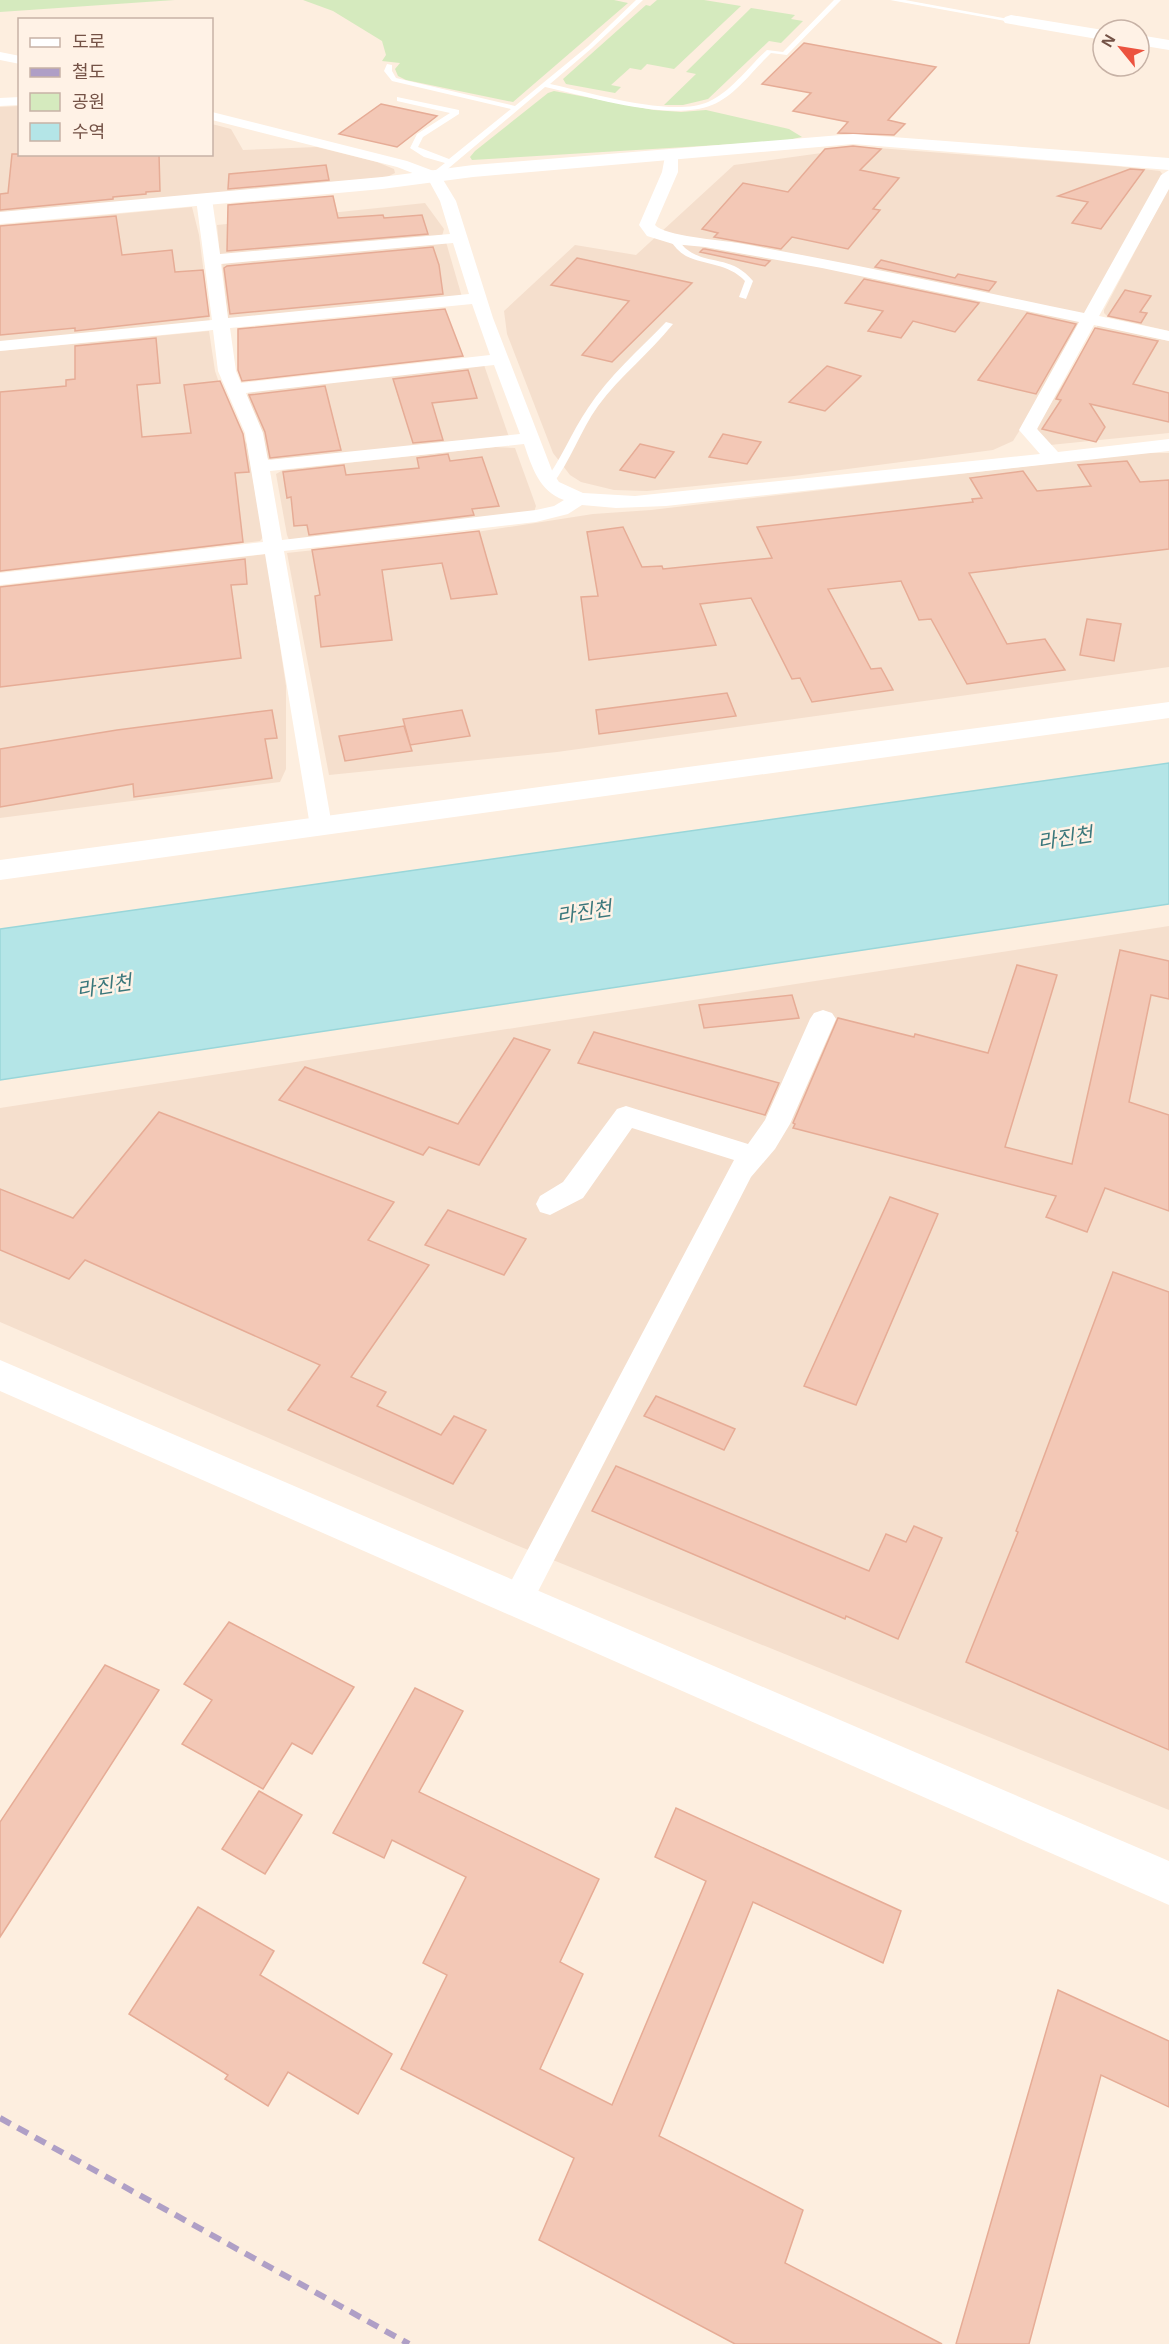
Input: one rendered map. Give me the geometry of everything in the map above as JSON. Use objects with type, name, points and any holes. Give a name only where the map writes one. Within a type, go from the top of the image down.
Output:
[{"type":"street","points":[[1011,20],[1091,33]]},
{"type":"street","points":[[1151,42],[1169,45]]},
{"type":"street","points":[[0,56],[18,60]]},
{"type":"street","points":[[0,102],[18,101]]},
{"type":"street","points":[[213,116],[402,164],[434,176],[448,201],[500,359],[548,484],[578,499],[604,502],[666,500],[1169,445]]},
{"type":"street","points":[[0,218],[671,154],[853,139],[1169,164]]},
{"type":"street","points":[[671,154],[670,172],[647,225],[653,233],[673,239],[705,242],[822,263],[1169,336]]},
{"type":"street","points":[[1053,458],[1034,440],[1028,430],[1169,175]]},
{"type":"street","points":[[204,199],[227,371],[254,433],[321,826]]},
{"type":"street","points":[[212,260],[460,238]]},
{"type":"street","points":[[0,346],[479,298]]},
{"type":"street","points":[[235,388],[500,359]]},
{"type":"street","points":[[260,466],[530,438]]},
{"type":"street","points":[[0,579],[536,516],[561,510],[578,499]]},
{"type":"street","points":[[0,870],[1169,710]]},
{"type":"street","points":[[518,1599],[741,1170],[767,1139],[823,1019]]},
{"type":"street","points":[[550,1204],[573,1190],[626,1116],[752,1155]]},
{"type":"street","points":[[0,1375],[1169,1883]]},
{"type":"lane","points":[[434,176],[544,85],[640,0]]},
{"type":"lane","points":[[544,85],[662,108],[693,108],[709,104],[769,51],[784,54],[838,0]]},
{"type":"lane","points":[[893,0],[1011,20]]},
{"type":"lane","points":[[388,65],[388,71],[394,80],[516,108]]},
{"type":"lane","points":[[400,99],[456,112],[420,136],[414,148],[427,155],[450,162]]},
{"type":"lane","points":[[673,239],[682,251],[732,267],[744,274],[749,281],[743,297]]},
{"type":"lane","points":[[548,484],[562,468],[591,409],[617,378],[669,324]]},
{"type":"shaded area","points":[[18,106],[18,156],[213,156],[213,124],[231,129],[243,150],[317,147],[377,162],[394,169],[395,173],[387,177],[0,215],[0,107]]},
{"type":"shaded area","points":[[865,147],[1115,166],[1160,171],[1163,175],[1060,365],[1013,441],[993,450],[794,476],[647,491],[614,490],[581,482],[570,475],[553,453],[507,334],[504,311],[575,245],[636,255],[734,165]]},
{"type":"shaded area","points":[[1169,187],[1169,331],[1108,317],[1104,310]]},
{"type":"shaded area","points":[[425,203],[444,229],[442,236],[220,256],[217,225]]},
{"type":"shaded area","points":[[192,207],[199,235],[210,322],[0,342],[0,225]]},
{"type":"shaded area","points":[[446,242],[462,297],[228,320],[222,262]]},
{"type":"shaded area","points":[[1098,325],[1169,341],[1169,433],[1050,445],[1039,437],[1037,427]]},
{"type":"shaded area","points":[[209,331],[215,371],[230,415],[247,444],[263,537],[260,541],[0,572],[0,351]]},
{"type":"shaded area","points":[[484,365],[509,437],[271,460],[265,457],[247,396],[250,389]]},
{"type":"shaded area","points":[[495,447],[515,448],[536,506],[534,512],[289,540],[276,474],[283,470]]},
{"type":"shaded area","points":[[1140,453],[1169,453],[1169,667],[557,752],[329,775],[287,553],[470,533],[593,514],[651,510]]},
{"type":"shaded area","points":[[266,554],[286,686],[286,769],[280,782],[0,818],[0,586]]},
{"type":"shaded area","points":[[1169,926],[1169,1810],[516,1545],[0,1322],[0,1108]]},
{"type":"green space","points":[[0,0],[175,0],[0,12]]},
{"type":"green space","points":[[303,0],[614,0],[628,3],[513,102],[406,80],[398,76],[395,69],[400,63],[382,61],[386,55],[382,41],[333,11]]},
{"type":"green space","points":[[657,0],[704,0],[741,6],[674,69],[647,64],[641,70],[630,68],[611,85],[621,87],[615,93],[566,84],[563,79],[646,5],[650,6]]},
{"type":"green space","points":[[751,8],[795,15],[791,19],[803,21],[781,43],[769,41],[708,99],[683,105],[664,105],[696,74],[686,72]]},
{"type":"green space","points":[[554,91],[654,110],[681,112],[706,110],[789,129],[802,137],[783,141],[472,160],[470,157],[475,151],[548,93]]},
{"type":"water","name":"라진천","points":[[1169,763],[1169,904],[0,1080],[0,929]]},
{"type":"building","points":[[804,43],[936,67],[888,120],[905,124],[894,135],[838,133],[848,122],[793,111],[811,93],[762,84]]},
{"type":"building","points":[[381,104],[437,116],[397,147],[339,134]]},
{"type":"building","points":[[853,146],[881,149],[860,170],[899,178],[873,209],[880,210],[848,249],[792,237],[781,249],[714,237],[718,233],[702,229],[743,183],[788,192],[825,149]]},
{"type":"building","points":[[12,154],[18,154],[18,156],[159,156],[160,191],[113,197],[113,199],[0,210],[0,194],[8,193]]},
{"type":"building","points":[[326,165],[329,180],[228,189],[229,174]]},
{"type":"building","points":[[1130,169],[1144,170],[1101,229],[1072,223],[1088,202],[1058,196]]},
{"type":"building","points":[[333,196],[338,218],[422,215],[428,234],[227,251],[228,205]]},
{"type":"building","points":[[116,216],[122,255],[172,250],[175,272],[203,270],[209,316],[75,331],[75,328],[0,335],[0,226]]},
{"type":"building","points":[[433,247],[439,265],[443,294],[230,314],[224,268],[227,266]]},
{"type":"building","points":[[703,249],[770,261],[765,266],[700,252]]},
{"type":"building","points":[[577,258],[692,283],[612,362],[582,355],[629,301],[551,285]]},
{"type":"building","points":[[881,260],[955,278],[958,274],[996,282],[989,291],[875,267]]},
{"type":"building","points":[[864,279],[979,303],[955,332],[913,321],[901,338],[868,331],[883,311],[845,303]]},
{"type":"building","points":[[1125,290],[1151,296],[1140,312],[1147,313],[1141,323],[1108,316]]},
{"type":"building","points":[[445,309],[463,356],[242,381],[238,370],[238,329]]},
{"type":"building","points":[[1027,313],[1076,324],[1036,394],[978,380]]},
{"type":"building","points":[[1095,328],[1158,341],[1133,384],[1169,393],[1169,422],[1090,404],[1105,427],[1096,442],[1042,429],[1061,400],[1056,399]]},
{"type":"building","points":[[156,338],[160,383],[137,385],[142,437],[191,433],[184,385],[220,381],[243,434],[249,472],[235,473],[243,542],[0,571],[0,392],[66,386],[66,380],[75,379],[75,346]]},
{"type":"building","points":[[827,366],[861,376],[825,411],[789,402]]},
{"type":"building","points":[[468,370],[477,398],[432,403],[443,440],[413,443],[393,379]]},
{"type":"building","points":[[325,386],[341,450],[270,458],[265,432],[249,395]]},
{"type":"building","points":[[723,434],[761,442],[747,464],[709,457]]},
{"type":"building","points":[[640,444],[674,452],[655,478],[620,470]]},
{"type":"building","points":[[448,454],[450,461],[482,457],[499,506],[472,509],[474,515],[309,535],[307,525],[294,526],[291,497],[287,498],[283,472],[344,465],[346,475],[419,468],[417,458]]},
{"type":"building","points":[[1127,461],[1140,482],[1169,480],[1169,549],[969,573],[1007,644],[1045,639],[1065,670],[967,684],[931,619],[919,620],[901,581],[828,589],[871,669],[881,668],[893,690],[812,702],[800,678],[792,679],[751,598],[700,604],[716,645],[589,660],[581,597],[598,596],[587,532],[623,527],[642,567],[662,566],[663,569],[772,558],[757,527],[973,502],[972,499],[982,498],[970,478],[1023,471],[1037,491],[1091,486],[1078,465]]},
{"type":"building","points":[[479,531],[497,594],[451,599],[442,563],[382,570],[392,640],[321,647],[315,596],[320,595],[312,550]]},
{"type":"building","points":[[245,559],[247,584],[231,585],[241,658],[0,687],[0,587]]},
{"type":"building","points":[[1087,619],[1121,624],[1114,661],[1080,655]]},
{"type":"building","points":[[727,693],[736,716],[599,734],[596,710]]},
{"type":"building","points":[[272,710],[277,738],[265,739],[272,778],[134,797],[133,784],[0,807],[0,749],[117,730]]},
{"type":"building","points":[[462,710],[470,736],[410,745],[403,719]]},
{"type":"building","points":[[404,726],[412,751],[345,761],[339,736]]},
{"type":"building","points":[[1120,950],[1169,961],[1169,999],[1151,995],[1129,1102],[1169,1115],[1169,1211],[1105,1188],[1087,1232],[1046,1217],[1056,1196],[793,1128],[795,1124],[793,1123],[838,1018],[914,1037],[915,1034],[988,1053],[1017,965],[1057,975],[1005,1147],[1072,1164]]},
{"type":"building","points":[[792,995],[799,1018],[704,1028],[699,1005]]},
{"type":"building","points":[[594,1032],[779,1083],[765,1115],[578,1063]]},
{"type":"building","points":[[514,1038],[550,1050],[479,1165],[429,1147],[423,1155],[279,1100],[305,1067],[458,1124]]},
{"type":"building","points":[[159,1112],[394,1202],[368,1240],[429,1265],[351,1377],[386,1392],[377,1406],[441,1435],[454,1416],[486,1430],[453,1484],[288,1410],[320,1365],[85,1260],[69,1279],[0,1250],[0,1189],[73,1218]]},
{"type":"building","points":[[890,1197],[938,1214],[856,1405],[804,1386]]},
{"type":"building","points":[[448,1210],[526,1239],[504,1275],[425,1245]]},
{"type":"building","points":[[1113,1272],[1169,1292],[1169,1750],[966,1662],[1018,1532],[1016,1531]]},
{"type":"building","points":[[656,1396],[735,1429],[724,1450],[644,1416]]},
{"type":"building","points":[[616,1466],[869,1571],[886,1534],[906,1542],[914,1526],[942,1538],[898,1639],[846,1616],[845,1619],[592,1511]]},
{"type":"building","points":[[229,1622],[354,1687],[312,1754],[292,1743],[263,1789],[182,1744],[212,1700],[184,1684]]},
{"type":"building","points":[[105,1665],[159,1690],[0,1937],[0,1822]]},
{"type":"building","points":[[415,1688],[463,1711],[419,1792],[599,1879],[560,1962],[583,1974],[540,2069],[612,2105],[706,1881],[655,1857],[676,1808],[901,1911],[883,1963],[753,1902],[659,2136],[803,2210],[785,2263],[942,2344],[735,2344],[539,2240],[574,2158],[401,2069],[447,1975],[423,1963],[466,1877],[392,1840],[384,1858],[333,1833]]},
{"type":"building","points":[[259,1791],[302,1815],[265,1874],[222,1849]]},
{"type":"building","points":[[198,1907],[274,1951],[260,1975],[392,2054],[358,2114],[288,2072],[268,2106],[225,2079],[228,2075],[129,2014]]},
{"type":"building","points":[[1058,1990],[1169,2041],[1169,2107],[1101,2075],[1029,2344],[956,2344]]},
{"type":"railway","points":[[0,2118],[409,2344]]}]
